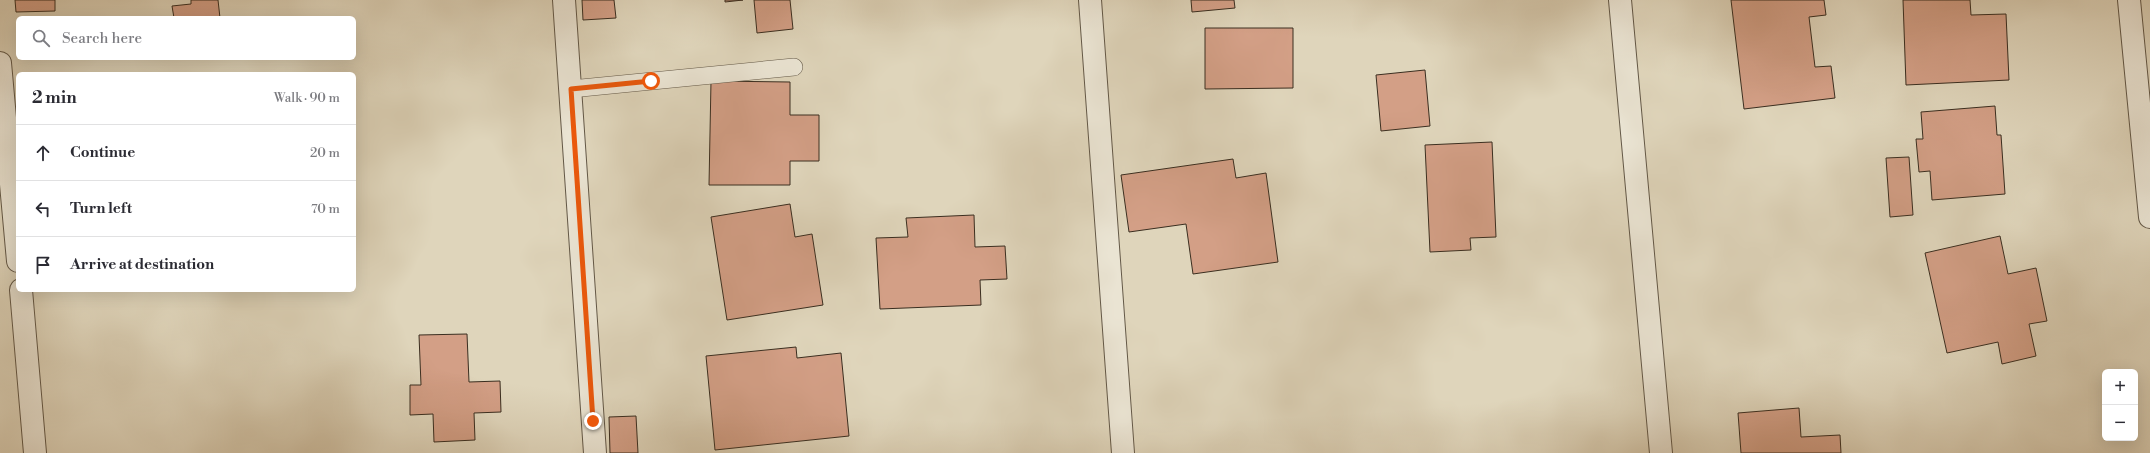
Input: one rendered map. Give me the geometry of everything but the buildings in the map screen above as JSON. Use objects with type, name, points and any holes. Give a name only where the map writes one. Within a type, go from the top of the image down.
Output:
[{"type":"street","points":[[564,0],[595,453]]},
{"type":"street","points":[[1090,0],[1123,453]]},
{"type":"street","points":[[1620,0],[1661,453]]},
{"type":"street","points":[[2129,0],[2150,217]]},
{"type":"street","points":[[0,63],[16,239]]},
{"type":"street","points":[[21,292],[35,453]]},
{"type":"lane","points":[[571,89],[794,67]]},
{"type":"route","points":[[593,421],[571,89],[651,81]]}]
